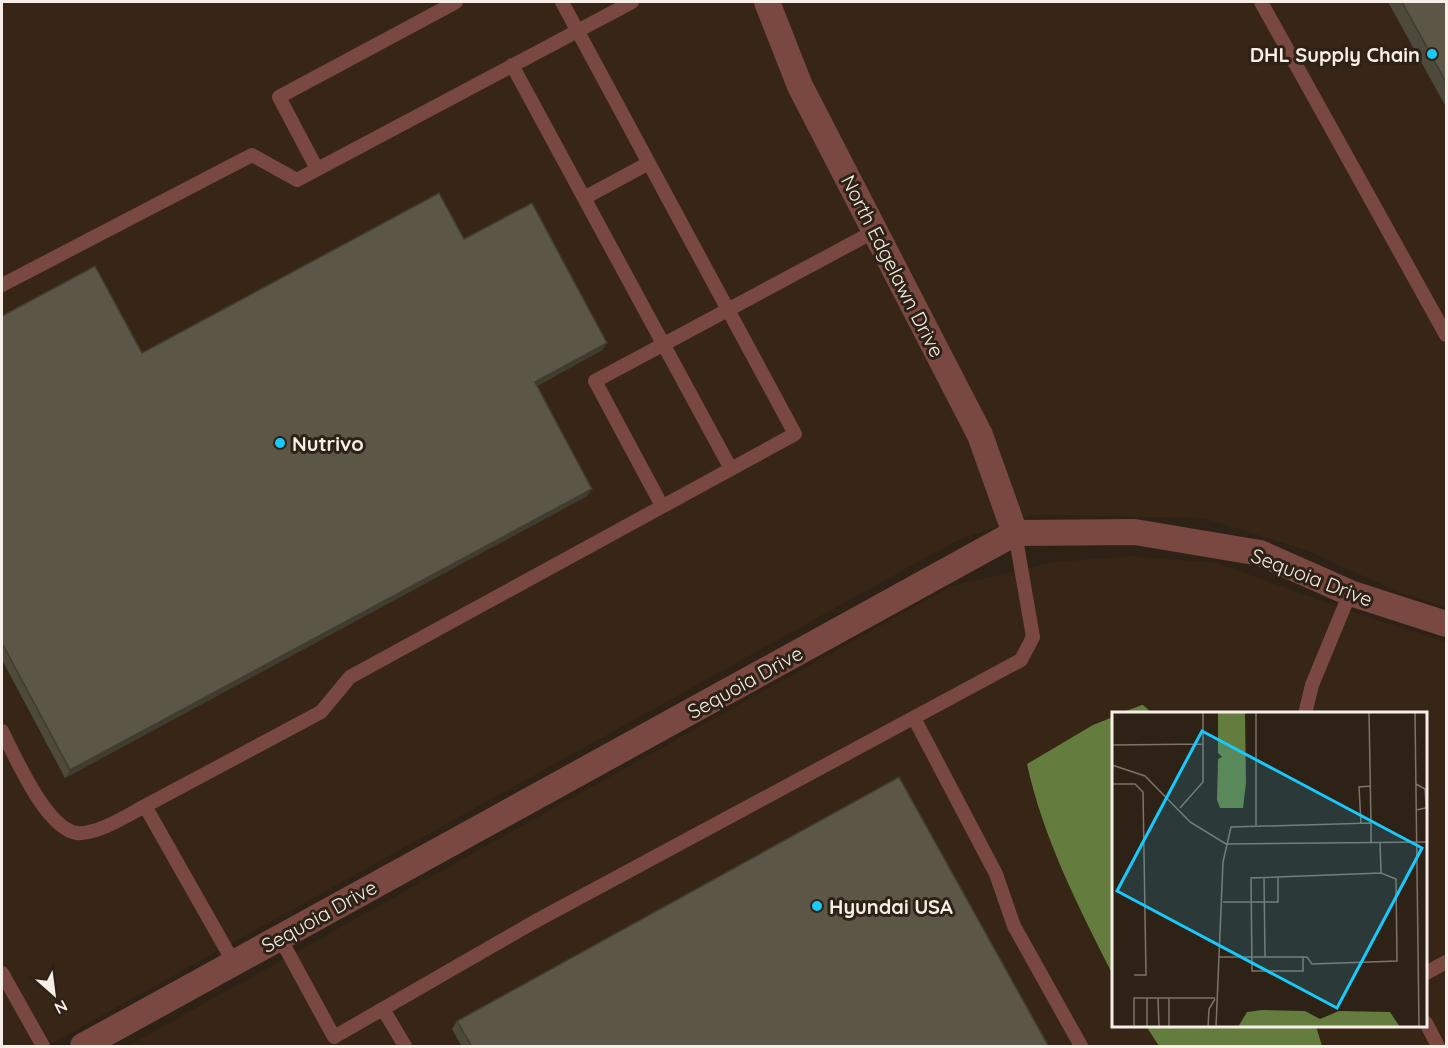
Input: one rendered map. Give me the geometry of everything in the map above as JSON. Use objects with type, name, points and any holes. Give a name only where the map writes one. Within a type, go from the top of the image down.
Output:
[{"type":"street","name":"North Edgelawn Drive","points":[[766,2],[800,86],[980,435],[1015,533]]},
{"type":"street","name":"Sequoia Drive","points":[[83,1047],[1015,533],[1135,532],[1260,553],[1350,593],[1446,624]]},
{"type":"lane","points":[[317,169],[279,97],[456,2]]},
{"type":"lane","points":[[2,731],[37,796],[54,821],[76,833],[106,826],[321,712],[350,677],[795,434],[562,2]]},
{"type":"lane","points":[[2,285],[252,155],[297,180],[632,2]]},
{"type":"lane","points":[[1262,2],[1446,335]]},
{"type":"lane","points":[[512,65],[731,469]]},
{"type":"lane","points":[[584,198],[649,163]]},
{"type":"lane","points":[[662,506],[595,381],[875,231]]},
{"type":"lane","points":[[280,938],[336,1042],[383,1010],[534,922],[1021,660],[1033,637],[1015,533]]},
{"type":"lane","points":[[1305,712],[1312,685],[1350,593]]},
{"type":"lane","points":[[914,718],[996,874],[1014,926],[1081,1047]]},
{"type":"lane","points":[[145,806],[234,963]]},
{"type":"lane","points":[[1427,972],[1446,962]]},
{"type":"lane","points":[[2,973],[43,1047]]},
{"type":"lane","points":[[383,1010],[405,1047]]},
{"type":"lane","points":[[1427,1027],[1438,1047]]},
{"type":"shaded area","points":[[2,2],[1446,2],[1446,608],[1401,593],[1305,550],[1203,518],[1032,515],[956,541],[47,1046],[2,1046]]},
{"type":"shaded area","points":[[1132,556],[1217,563],[1359,614],[1446,642],[1446,1046],[128,1046],[951,586],[1054,562]]},
{"type":"shaded area","points":[[1142,705],[1151,712],[1124,712]]},
{"type":"shaded area","points":[[1112,717],[1112,973],[1052,846],[1027,764],[1093,725]]},
{"type":"shaded area","points":[[1147,1027],[1316,1027],[1322,1046],[1159,1046]]},
{"type":"building","points":[[1402,2],[1446,2],[1446,82]]},
{"type":"building","name":"Nutrivo","points":[[439,193],[464,239],[532,203],[607,343],[535,382],[592,489],[70,770],[2,643],[2,316],[95,266],[142,353]]},
{"type":"building","name":"Hyundai USA","points":[[899,777],[1049,1047],[472,1047],[457,1021]]},
{"type":"place","name":"DHL Supply Chain","points":[[1432,54]]},
{"type":"place","name":"Nutrivo","points":[[280,443]]},
{"type":"place","name":"Hyundai USA","points":[[817,906]]}]
